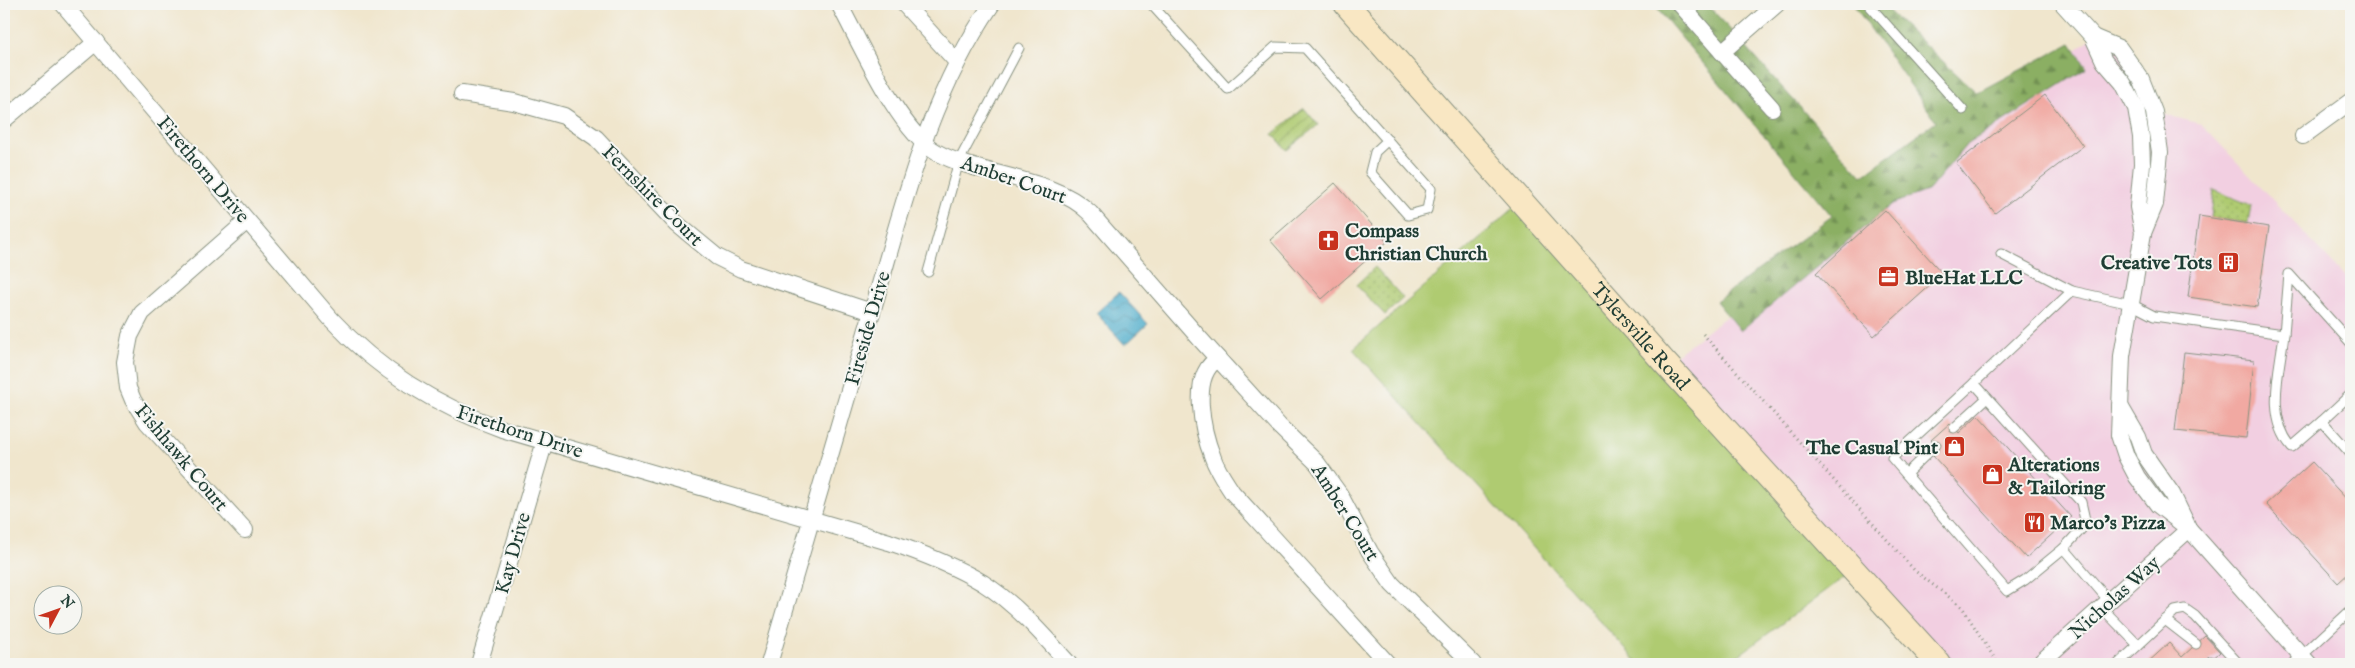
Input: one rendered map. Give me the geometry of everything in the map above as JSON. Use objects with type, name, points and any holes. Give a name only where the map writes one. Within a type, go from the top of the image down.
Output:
[{"type":"main road","name":"Tylersville Road","points":[[1346,4],[1665,363],[1939,664]]},
{"type":"street","name":"Firethorn Drive","points":[[63,4],[336,325],[377,363],[408,386],[442,405],[502,429],[889,542],[950,565],[984,584],[1016,608],[1068,664]]},
{"type":"street","name":"Amber Court","points":[[839,4],[894,106],[923,142],[936,152],[1058,192],[1081,204],[1218,359],[1317,463],[1340,495],[1370,552],[1392,584],[1473,664]]},
{"type":"street","points":[[904,4],[957,62]]},
{"type":"street","name":"Fireside Drive","points":[[769,664],[923,142],[946,81],[970,35],[992,4]]},
{"type":"street","points":[[1680,4],[1772,108]]},
{"type":"street","points":[[1722,52],[1776,4]]},
{"type":"street","points":[[2063,4],[2093,36],[2118,48],[2141,79],[2154,112],[2160,152],[2155,204],[2143,233],[2122,356],[2119,435],[2126,456],[2137,476],[2158,505],[2189,529],[2301,662]]},
{"type":"street","points":[[4,120],[96,42]]},
{"type":"street","name":"Fernshire Court","points":[[462,94],[514,102],[564,116],[596,138],[677,224],[717,257],[749,272],[872,312]]},
{"type":"street","points":[[2302,136],[2351,101]]},
{"type":"street","name":"Fishhawk Court","points":[[245,530],[147,422],[128,388],[125,362],[130,336],[142,313],[247,221]]},
{"type":"street","points":[[1218,359],[1212,362],[1204,379],[1200,408],[1209,446],[1218,470],[1232,492],[1388,664]]},
{"type":"street","name":"Kay Drive","points":[[479,664],[545,441]]},
{"type":"street","name":"Nicholas Way","points":[[2039,664],[2189,529]]},
{"type":"lane","points":[[1151,4],[1228,89],[1275,47],[1305,48],[1388,140],[1431,189],[1426,210],[1408,215],[1370,172],[1375,152],[1388,140]]},
{"type":"lane","points":[[1868,4],[1963,110]]},
{"type":"lane","points":[[928,272],[959,161],[1019,48]]},
{"type":"lane","points":[[2001,254],[2072,291],[2131,304],[2154,316],[2284,334]]},
{"type":"lane","points":[[2351,343],[2289,274],[2276,411],[2284,438],[2292,447],[2351,394]]},
{"type":"lane","points":[[1974,383],[2082,502],[2086,524],[2064,548],[2025,580],[2007,591],[1892,458],[2072,291]]},
{"type":"lane","points":[[1954,428],[1987,398]]},
{"type":"lane","points":[[2322,420],[2351,454]]},
{"type":"lane","points":[[1906,474],[1936,445]]},
{"type":"lane","points":[[2064,548],[2138,645]]},
{"type":"lane","points":[[2118,664],[2165,620],[2176,611],[2185,609],[2195,616],[2239,664]]},
{"type":"lane","points":[[2301,662],[2351,610]]},
{"type":"lane","points":[[2165,620],[2196,644]]},
{"type":"path","points":[[1703,334],[1915,571],[1962,607],[1998,664]]},
{"type":"shaded area","points":[[2093,37],[2119,48],[2154,112],[2201,124],[2351,283],[2351,664],[1939,664],[1665,363]]},
{"type":"green space","points":[[1653,4],[1707,4],[1862,176],[1936,121],[1853,4],[1881,4],[1977,93],[2071,43],[2087,68],[1967,144],[1929,190],[1892,204],[1740,331],[1716,301],[1832,216]]},
{"type":"green space","points":[[1304,108],[1318,125],[1287,150],[1273,134]]},
{"type":"green space","points":[[2214,190],[2251,205],[2248,223],[2211,218]]},
{"type":"green space","points":[[1522,201],[1854,570],[1727,664],[1639,664],[1353,349]]},
{"type":"green space","points":[[1375,267],[1403,298],[1385,315],[1356,285]]},
{"type":"water","points":[[1119,292],[1148,324],[1125,345],[1096,313]]},
{"type":"building","points":[[2045,95],[2083,146],[1995,213],[1956,163]]},
{"type":"building","name":"Compass Christian Church","points":[[1335,183],[1387,242],[1322,299],[1270,240]]},
{"type":"building","points":[[1885,210],[1943,274],[1874,336],[1816,273]]},
{"type":"building","name":"Creative Tots","points":[[2199,216],[2269,227],[2257,307],[2188,297]]},
{"type":"building","points":[[2184,352],[2254,360],[2246,438],[2175,431]]},
{"type":"building","points":[[1978,415],[2071,517],[2026,558],[1933,456],[1940,450],[1931,440],[1950,423],[1959,433]]},
{"type":"building","points":[[2312,462],[2351,504],[2351,571],[2338,583],[2266,504]]},
{"type":"building","points":[[2205,636],[2220,652],[2207,664],[2146,664],[2169,643],[2182,657]]},
{"type":"place","name":"Compass Christian Church","points":[[1329,241]]},
{"type":"place","name":"Creative Tots","points":[[2228,262]]},
{"type":"place","name":"BlueHat LLC","points":[[1889,277]]},
{"type":"place","name":"The Casual Pint","points":[[1954,447]]},
{"type":"place","name":"Alterations & Tailoring","points":[[1992,475]]},
{"type":"place","name":"Marco’s Pizza","points":[[2034,522]]}]
